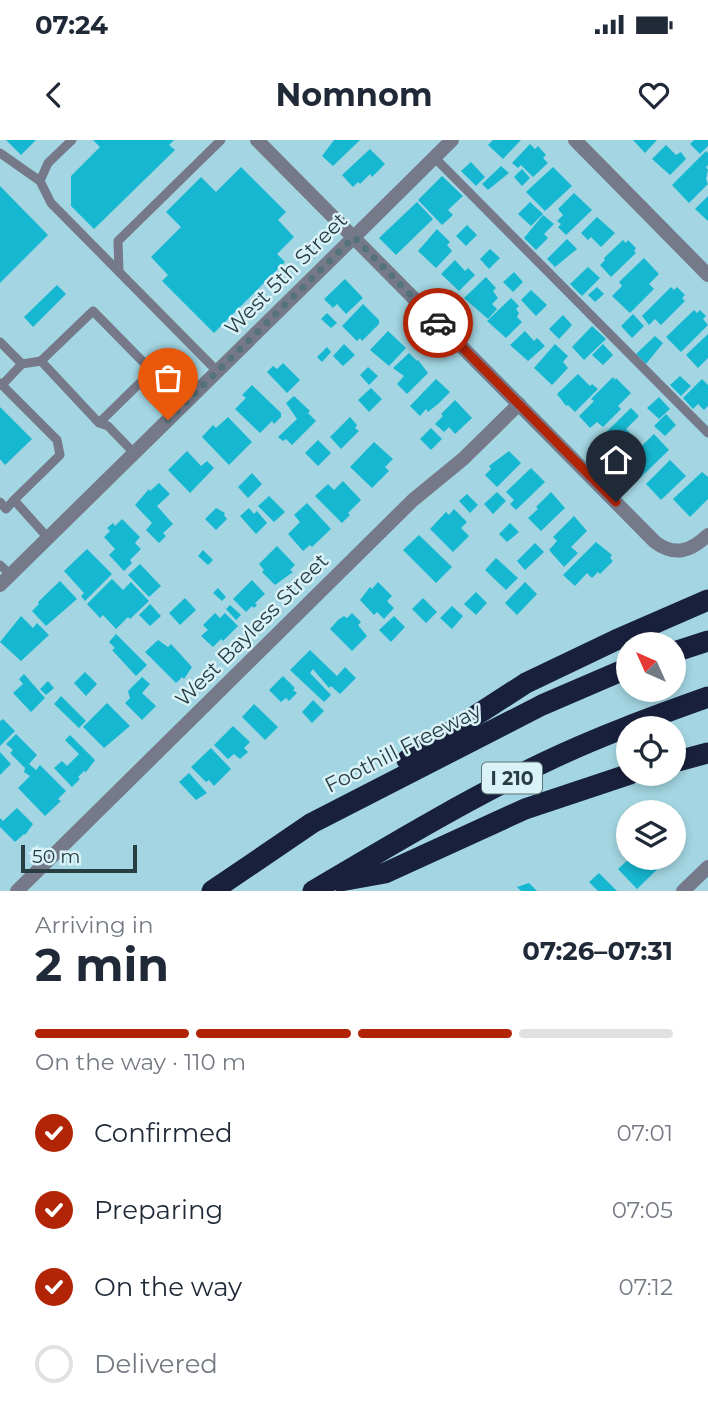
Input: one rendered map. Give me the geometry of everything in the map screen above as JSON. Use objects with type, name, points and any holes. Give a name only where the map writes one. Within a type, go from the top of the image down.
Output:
[{"type":"highway","points":[[312,823],[526,683],[708,600]]},
{"type":"highway","points":[[686,648],[708,641]]},
{"type":"highway","name":"Foothill Freeway","points":[[212,891],[312,823],[542,705],[616,673]]},
{"type":"highway","name":"I 210","points":[[321,887],[468,801],[546,762],[621,728],[708,697]]},
{"type":"highway","points":[[686,759],[708,754]]},
{"type":"highway","points":[[321,887],[385,873],[526,809],[616,779]]},
{"type":"street","points":[[257,140],[655,542],[673,551],[685,551],[696,547],[708,535]]},
{"type":"street","name":"West 5th Street","points":[[4,575],[48,538],[452,140]]},
{"type":"street","points":[[575,140],[708,275]]},
{"type":"street","name":"West Bayless Street","points":[[18,891],[413,500],[463,459],[519,404]]},
{"type":"street","points":[[683,891],[708,867]]},
{"type":"lane","points":[[40,181],[48,163],[72,140]]},
{"type":"lane","points":[[119,271],[118,241],[221,140]]},
{"type":"lane","points":[[0,153],[40,181],[51,203],[218,371]]},
{"type":"lane","points":[[435,157],[708,433]]},
{"type":"lane","points":[[0,502],[6,509],[60,455],[57,440],[1,384],[22,364],[41,361],[93,311],[152,371],[99,423]]},
{"type":"lane","points":[[0,342],[22,364]]},
{"type":"lane","points":[[41,361],[99,423],[108,426],[134,453]]},
{"type":"lane","points":[[14,500],[48,538]]},
{"type":"building","points":[[6,140],[36,140],[21,155]]},
{"type":"building","points":[[93,140],[174,140],[169,145],[175,150],[94,229],[71,206],[71,176],[100,147]]},
{"type":"building","points":[[334,140],[360,140],[333,166],[322,156]]},
{"type":"building","points":[[493,140],[521,140],[503,159],[488,145]]},
{"type":"building","points":[[633,140],[657,140],[645,153]]},
{"type":"building","points":[[694,140],[708,140],[708,146],[700,154],[690,144]]},
{"type":"building","points":[[530,144],[535,149],[538,146],[546,155],[543,158],[548,163],[533,177],[521,165],[518,168],[512,163]]},
{"type":"building","points":[[666,145],[676,155],[681,152],[686,159],[670,175],[652,159]]},
{"type":"building","points":[[370,149],[385,164],[372,177],[370,174],[353,187],[342,175]]},
{"type":"building","points":[[706,151],[708,184],[689,203],[672,185]]},
{"type":"building","points":[[471,162],[485,177],[476,186],[461,171]]},
{"type":"building","points":[[501,166],[509,173],[488,190],[482,184]]},
{"type":"building","points":[[241,167],[286,212],[278,220],[294,237],[277,254],[285,262],[214,333],[162,281],[168,275],[151,257],[181,227],[166,212],[201,177],[216,192]]},
{"type":"building","points":[[553,167],[572,186],[545,211],[526,192]]},
{"type":"building","points":[[522,169],[530,178],[522,186],[514,177]]},
{"type":"building","points":[[442,176],[463,196],[448,210],[453,215],[442,225],[418,200]]},
{"type":"building","points":[[0,186],[48,235],[0,283]]},
{"type":"building","points":[[574,193],[592,210],[566,235],[558,227],[561,224],[557,221],[563,215],[558,209]]},
{"type":"building","points":[[708,196],[708,221],[695,209]]},
{"type":"building","points":[[417,202],[433,219],[396,255],[379,238]]},
{"type":"building","points":[[530,202],[543,214],[531,226],[518,214]]},
{"type":"building","points":[[543,215],[554,224],[544,234],[548,238],[536,250],[524,238]]},
{"type":"building","points":[[597,217],[615,233],[601,247],[591,237],[588,240],[581,233]]},
{"type":"building","points":[[467,225],[477,235],[466,246],[456,236]]},
{"type":"building","points":[[437,229],[450,242],[447,245],[452,251],[436,268],[418,251]]},
{"type":"building","points":[[567,239],[577,249],[555,267],[547,259]]},
{"type":"building","points":[[623,240],[626,243],[628,240],[636,248],[636,253],[611,277],[600,265]]},
{"type":"building","points":[[490,249],[500,258],[489,269],[480,259]]},
{"type":"building","points":[[644,258],[659,274],[649,284],[654,289],[630,313],[612,296],[622,286],[619,282]]},
{"type":"building","points":[[455,260],[465,271],[468,268],[475,275],[459,291],[441,274]]},
{"type":"building","points":[[588,267],[600,278],[582,296],[570,284]]},
{"type":"building","points":[[514,272],[523,282],[513,292],[503,282]]},
{"type":"building","points":[[486,277],[496,288],[493,291],[498,298],[492,304],[497,309],[488,319],[464,298]]},
{"type":"building","points":[[345,279],[363,298],[346,314],[337,304],[333,308],[324,299]]},
{"type":"building","points":[[57,285],[66,294],[33,327],[24,317]]},
{"type":"building","points":[[597,287],[604,294],[595,302],[588,295]]},
{"type":"building","points":[[671,287],[674,290],[677,287],[685,295],[682,298],[685,301],[661,325],[655,319],[649,325],[642,316]]},
{"type":"building","points":[[531,290],[547,305],[536,316],[521,300]]},
{"type":"building","points":[[511,298],[519,306],[516,309],[519,313],[517,317],[522,322],[506,338],[487,321]]},
{"type":"building","points":[[363,304],[379,320],[379,324],[362,341],[360,338],[357,341],[342,326]]},
{"type":"building","points":[[694,310],[697,313],[700,310],[706,316],[703,319],[708,325],[681,352],[666,337]]},
{"type":"building","points":[[327,313],[337,323],[331,328],[321,319]]},
{"type":"building","points":[[633,314],[644,326],[632,338],[621,326]]},
{"type":"building","points":[[563,315],[572,325],[559,339],[549,329]]},
{"type":"building","points":[[592,326],[606,339],[584,360],[572,347]]},
{"type":"building","points":[[388,331],[406,348],[389,366],[370,350]]},
{"type":"building","points":[[525,331],[534,341],[537,338],[545,346],[528,361],[510,345]]},
{"type":"building","points":[[708,334],[708,358],[698,368],[686,355]]},
{"type":"building","points":[[655,336],[663,343],[646,364],[636,354]]},
{"type":"building","points":[[344,344],[355,355],[343,366],[333,356]]},
{"type":"building","points":[[555,344],[568,356],[563,362],[568,368],[552,385],[534,368]]},
{"type":"building","points":[[603,344],[613,355],[603,365],[592,355]]},
{"type":"building","points":[[327,347],[331,352],[322,362],[317,357]]},
{"type":"building","points":[[409,353],[428,373],[407,394],[397,384],[404,376],[393,368]]},
{"type":"building","points":[[283,363],[300,380],[287,393],[267,372],[273,366],[277,369]]},
{"type":"building","points":[[368,367],[378,376],[369,385],[360,375]]},
{"type":"building","points":[[578,374],[590,386],[592,384],[598,389],[575,412],[566,406],[557,394]]},
{"type":"building","points":[[680,376],[691,386],[681,396],[670,385]]},
{"type":"building","points":[[613,377],[631,393],[618,406],[621,409],[603,427],[597,422],[590,428],[579,416],[594,401],[591,399]]},
{"type":"building","points":[[436,379],[450,392],[420,416],[410,406]]},
{"type":"building","points":[[702,379],[708,385],[708,406],[704,410],[698,404],[693,409],[683,398]]},
{"type":"building","points":[[252,385],[281,413],[281,417],[274,424],[272,421],[260,433],[235,409],[246,398],[242,395]]},
{"type":"building","points":[[371,388],[382,399],[369,412],[358,400]]},
{"type":"building","points":[[294,396],[310,411],[308,413],[316,421],[292,445],[286,439],[283,441],[278,437],[297,419],[286,403]]},
{"type":"building","points":[[659,397],[670,409],[659,419],[647,408]]},
{"type":"building","points":[[455,400],[472,418],[455,434],[449,427],[444,432],[435,424]]},
{"type":"building","points":[[0,407],[32,439],[5,465],[0,459]]},
{"type":"building","points":[[631,408],[639,416],[626,429],[635,438],[626,447],[623,448],[619,444],[612,451],[600,438]]},
{"type":"building","points":[[666,414],[676,425],[665,436],[654,426]]},
{"type":"building","points":[[228,417],[252,442],[229,465],[202,437],[213,425],[216,428]]},
{"type":"building","points":[[350,417],[359,431],[341,449],[330,437]]},
{"type":"building","points":[[431,428],[442,439],[431,450],[420,439]]},
{"type":"building","points":[[654,434],[669,450],[640,478],[623,464]]},
{"type":"building","points":[[318,440],[331,453],[318,466],[305,453]]},
{"type":"building","points":[[374,442],[393,459],[385,467],[389,471],[372,488],[350,467]]},
{"type":"building","points":[[187,451],[201,466],[207,461],[214,468],[190,493],[168,470]]},
{"type":"building","points":[[509,451],[521,463],[497,487],[485,475],[491,469],[489,466]]},
{"type":"building","points":[[670,460],[686,476],[661,500],[646,484]]},
{"type":"building","points":[[531,468],[545,482],[516,510],[510,504],[514,500],[506,492]]},
{"type":"building","points":[[702,472],[708,477],[708,499],[690,517],[673,499]]},
{"type":"building","points":[[252,473],[262,484],[248,498],[238,487]]},
{"type":"building","points":[[343,481],[361,500],[342,523],[315,496],[328,484],[334,490]]},
{"type":"building","points":[[159,483],[170,494],[157,506],[173,524],[163,533],[166,536],[159,543],[146,530],[152,523],[135,505],[149,489],[150,491]]},
{"type":"building","points":[[497,492],[506,501],[493,514],[484,504]]},
{"type":"building","points":[[551,492],[565,508],[541,531],[528,518]]},
{"type":"building","points":[[467,494],[478,505],[470,513],[459,501]]},
{"type":"building","points":[[269,496],[285,512],[274,522],[258,506]]},
{"type":"building","points":[[307,503],[331,529],[312,547],[310,545],[303,551],[288,534],[300,522],[294,515]]},
{"type":"building","points":[[216,508],[225,513],[227,519],[216,530],[205,519]]},
{"type":"building","points":[[249,508],[254,514],[257,511],[267,523],[256,534],[240,516]]},
{"type":"building","points":[[454,509],[467,522],[461,528],[469,536],[453,552],[430,529],[446,512],[449,515]]},
{"type":"building","points":[[574,516],[587,531],[571,547],[578,553],[564,567],[549,550],[557,541],[553,537]]},
{"type":"building","points":[[122,519],[140,537],[135,543],[141,549],[124,571],[109,555],[115,549],[104,537],[110,531],[107,528],[113,523],[115,526]]},
{"type":"building","points":[[510,523],[519,532],[507,542],[499,534]]},
{"type":"building","points":[[419,535],[452,567],[436,583],[403,550]]},
{"type":"building","points":[[596,542],[612,555],[610,558],[613,561],[592,578],[587,573],[575,586],[563,575]]},
{"type":"building","points":[[535,543],[544,552],[525,570],[517,561]]},
{"type":"building","points":[[277,546],[295,565],[290,570],[293,572],[275,585],[262,572],[264,570],[259,564]]},
{"type":"building","points":[[87,549],[112,574],[85,601],[81,596],[84,593],[64,571]]},
{"type":"building","points":[[203,550],[213,560],[208,565],[198,556]]},
{"type":"building","points":[[496,558],[518,578],[506,590],[485,570]]},
{"type":"building","points":[[140,564],[161,586],[149,597],[128,575]]},
{"type":"building","points":[[112,579],[123,590],[131,582],[149,601],[116,629],[103,615],[100,618],[87,604]]},
{"type":"building","points":[[252,580],[265,594],[255,603],[257,605],[254,608],[252,606],[246,612],[233,599]]},
{"type":"building","points":[[60,581],[77,599],[46,626],[32,611]]},
{"type":"building","points":[[378,582],[392,596],[387,601],[394,608],[384,619],[377,612],[374,615],[360,600],[370,587],[372,589]]},
{"type":"building","points":[[525,582],[537,594],[517,615],[505,603]]},
{"type":"building","points":[[218,588],[226,597],[222,601],[213,593]]},
{"type":"building","points":[[476,592],[487,603],[476,615],[464,604]]},
{"type":"building","points":[[185,598],[196,610],[180,625],[169,613]]},
{"type":"building","points":[[423,598],[437,612],[426,623],[412,609]]},
{"type":"building","points":[[150,604],[161,616],[150,626],[139,615]]},
{"type":"building","points":[[230,605],[241,615],[236,620],[226,609]]},
{"type":"building","points":[[452,606],[463,616],[452,629],[440,618]]},
{"type":"building","points":[[215,613],[220,618],[225,613],[238,626],[213,647],[201,636],[208,630],[203,625]]},
{"type":"building","points":[[352,613],[361,622],[358,625],[367,636],[352,651],[330,629],[338,620],[344,616],[347,618]]},
{"type":"building","points":[[21,616],[33,628],[37,623],[49,635],[21,661],[0,642]]},
{"type":"building","points":[[394,616],[405,627],[391,642],[379,630]]},
{"type":"building","points":[[116,634],[147,665],[136,676],[112,650],[115,648],[109,642]]},
{"type":"building","points":[[158,640],[168,647],[171,644],[192,667],[184,679],[182,677],[176,683],[145,652]]},
{"type":"building","points":[[310,650],[337,676],[345,667],[356,678],[340,694],[331,686],[329,688],[313,669],[310,673],[331,695],[324,702],[290,670]]},
{"type":"building","points":[[85,672],[97,684],[86,696],[74,683]]},
{"type":"building","points":[[24,674],[45,698],[31,712],[13,693],[23,684],[19,679]]},
{"type":"building","points":[[283,676],[297,693],[289,701],[286,698],[281,702],[269,690]]},
{"type":"building","points":[[142,677],[150,684],[142,693],[156,706],[142,720],[125,703],[130,698],[128,691]]},
{"type":"building","points":[[48,681],[54,688],[46,695],[40,689]]},
{"type":"building","points":[[61,696],[86,721],[79,728],[54,704]]},
{"type":"building","points":[[313,700],[324,711],[312,723],[302,712]]},
{"type":"building","points":[[107,703],[130,726],[104,748],[83,727]]},
{"type":"building","points":[[254,704],[278,727],[265,740],[242,717]]},
{"type":"building","points":[[3,719],[15,731],[0,746],[0,721]]},
{"type":"building","points":[[233,726],[250,742],[244,748],[248,752],[240,759],[234,754],[228,759],[214,745]]},
{"type":"building","points":[[16,734],[37,755],[29,764],[36,770],[40,765],[66,791],[58,799],[61,801],[45,816],[18,788],[30,776],[24,772],[25,768],[10,753],[13,750],[6,744]]},
{"type":"building","points":[[70,735],[95,760],[72,787],[54,768],[62,761],[67,766],[79,754],[65,740]]},
{"type":"building","points":[[211,748],[231,769],[214,786],[191,767]]},
{"type":"building","points":[[0,752],[11,764],[0,775]]},
{"type":"building","points":[[189,773],[207,793],[196,800],[179,782]]},
{"type":"building","points":[[17,808],[33,824],[25,835],[15,842],[0,827],[0,818],[3,821]]},
{"type":"building","points":[[619,870],[657,870],[637,889]]},
{"type":"building","points":[[599,873],[617,891],[598,891],[589,882]]},
{"type":"building","points":[[529,883],[537,891],[521,891],[517,887]]},
{"type":"way so far","points":[[168,420],[354,237],[438,323]]},
{"type":"route","points":[[438,323],[616,502]]}]
